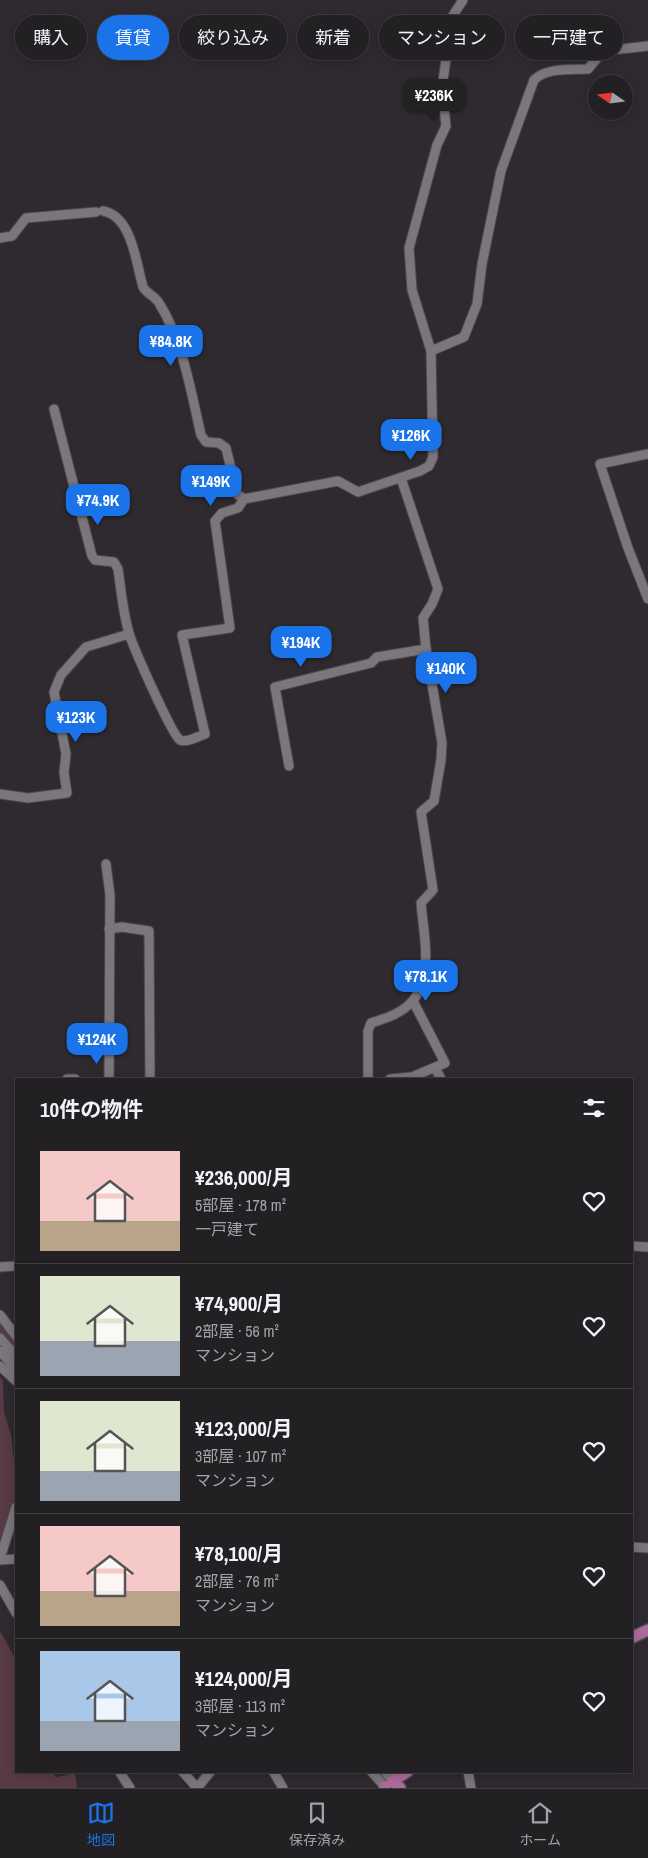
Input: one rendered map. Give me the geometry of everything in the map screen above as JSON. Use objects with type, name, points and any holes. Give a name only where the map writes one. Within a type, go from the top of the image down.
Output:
[{"type":"main road","points":[[633,1637],[648,1630]]},
{"type":"main road","points":[[389,1786],[405,1773]]},
{"type":"street","points":[[54,409],[92,556],[95,560],[114,562],[118,569],[129,634],[152,684],[159,707],[178,739],[184,741],[205,734],[182,635],[230,628],[215,521],[222,513],[238,508],[244,499],[338,481],[358,492],[401,478],[429,466],[433,457],[431,351],[412,290],[409,248],[437,145],[446,126],[442,88],[447,52],[444,36],[448,23],[463,0]]},
{"type":"street","points":[[431,351],[464,337],[477,304],[482,264],[501,171],[534,80],[539,75],[549,72],[588,69],[603,51],[648,46]]},
{"type":"street","points":[[0,238],[12,236],[26,218],[99,211],[112,212],[125,228],[143,287],[146,293],[158,302],[176,341],[201,435],[206,442],[219,443],[226,448],[237,494],[244,499]]},
{"type":"street","points":[[648,454],[600,464],[628,548],[648,599]]},
{"type":"street","points":[[368,1078],[368,1031],[371,1023],[398,1013],[413,1001],[424,981],[426,963],[421,903],[433,890],[421,812],[434,801],[442,743],[426,649],[423,618],[432,604],[438,588],[401,478]]},
{"type":"street","points":[[0,794],[28,798],[67,793],[64,773],[66,754],[54,692],[61,675],[86,647],[129,634]]},
{"type":"street","points":[[289,766],[275,687],[372,663],[377,657],[426,649]]},
{"type":"street","points":[[106,864],[110,895],[109,1078]]},
{"type":"street","points":[[109,929],[122,927],[149,931],[150,1078]]},
{"type":"street","points":[[401,1078],[412,1077],[445,1063],[413,1001]]},
{"type":"street","points":[[435,1068],[440,1078]]},
{"type":"street","points":[[633,1246],[648,1247]]},
{"type":"street","points":[[0,1267],[15,1266]]},
{"type":"street","points":[[0,1316],[15,1335]]},
{"type":"street","points":[[0,1338],[15,1355]]},
{"type":"street","points":[[0,1351],[15,1369]]},
{"type":"street","points":[[0,1366],[15,1380]]},
{"type":"street","points":[[15,1511],[0,1560],[15,1559]]},
{"type":"street","points":[[633,1547],[648,1548]]},
{"type":"street","points":[[0,1585],[15,1610]]},
{"type":"street","points":[[120,1773],[130,1788]]},
{"type":"street","points":[[184,1773],[197,1788],[209,1773]]},
{"type":"street","points":[[274,1773],[283,1788]]},
{"type":"street","points":[[373,1773],[389,1786]]},
{"type":"street","points":[[385,1773],[389,1786]]},
{"type":"street","points":[[468,1773],[471,1788]]},
{"type":"shaded area","points":[[0,1322],[15,1341],[15,1350],[0,1333]]},
{"type":"shaded area","points":[[0,1377],[3,1380],[4,1412],[11,1435],[15,1489],[13,1508],[0,1552]]},
{"type":"shaded area","points":[[0,1631],[15,1658],[15,1773],[53,1773],[56,1777],[75,1773],[77,1788],[0,1788]]},
{"type":"waterway","points":[[178,1773],[190,1788]]}]
